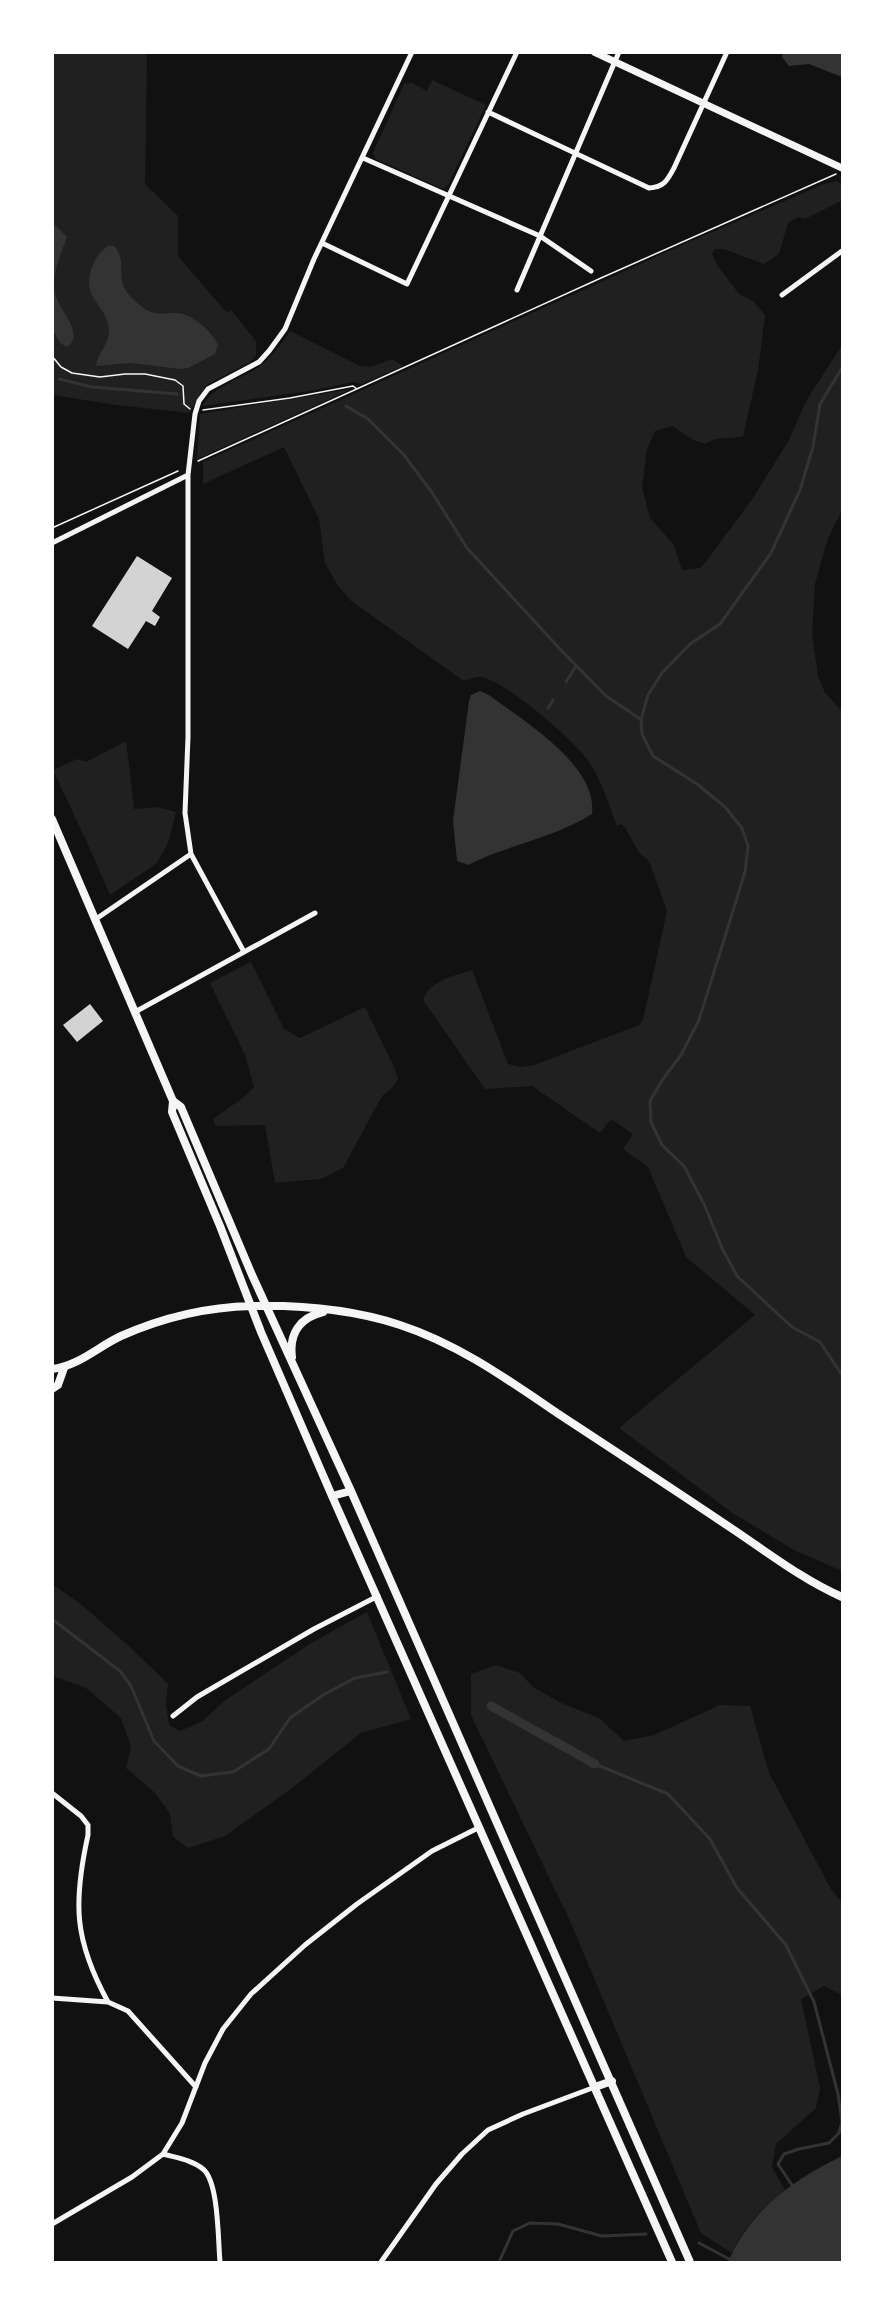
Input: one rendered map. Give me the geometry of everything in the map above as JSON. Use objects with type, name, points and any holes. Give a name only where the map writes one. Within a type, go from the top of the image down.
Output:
[{"type":"main road","points":[[52,819],[173,1101],[172,1112],[332,1496],[672,2262]]},
{"type":"main road","points":[[173,1101],[182,1107],[266,1306],[351,1491],[690,2262]]},
{"type":"main road","points":[[52,1369],[64,1368],[120,1336],[168,1317],[213,1308],[266,1306],[329,1310],[361,1315],[399,1325],[435,1338],[470,1356],[787,1565],[843,1597]]},
{"type":"main road","points":[[294,1367],[292,1341],[298,1325],[311,1316],[329,1310]]},
{"type":"main road","points":[[52,1389],[58,1385],[64,1368]]},
{"type":"main road","points":[[332,1496],[351,1491]]},
{"type":"main road","points":[[378,1596],[393,1590]]},
{"type":"main road","points":[[480,1827],[496,1822]]},
{"type":"main road","points":[[595,2087],[612,2081]]},
{"type":"street","points":[[244,952],[191,854],[185,813],[188,737],[188,475],[196,410],[203,394],[208,389],[251,367],[264,357],[280,338],[412,52]]},
{"type":"street","points":[[322,243],[407,284],[516,52]]},
{"type":"street","points":[[594,52],[843,170]]},
{"type":"street","points":[[517,290],[619,52]]},
{"type":"street","points":[[488,112],[649,188],[660,187],[674,168],[727,52]]},
{"type":"street","points":[[363,158],[540,236],[591,271]]},
{"type":"street","points":[[782,295],[843,250]]},
{"type":"street","points":[[52,543],[188,475]]},
{"type":"street","points":[[96,919],[191,854]]},
{"type":"street","points":[[135,1012],[315,913]]},
{"type":"street","points":[[173,1716],[197,1697],[314,1629],[378,1596]]},
{"type":"street","points":[[52,1792],[81,1816],[88,1825],[78,1895],[80,1927],[92,1970],[108,2002]]},
{"type":"street","points":[[52,2224],[132,2177],[163,2154],[182,2123],[205,2063],[223,2029],[251,1994],[305,1945],[357,1904],[432,1851],[480,1827]]},
{"type":"street","points":[[52,1998],[108,2002],[128,2011],[196,2086]]},
{"type":"street","points":[[381,2262],[436,2184],[488,2130],[595,2087]]},
{"type":"street","points":[[163,2154],[192,2162],[206,2171],[211,2184],[216,2216],[220,2262]]},
{"type":"path","points":[[197,462],[843,170]]},
{"type":"path","points":[[52,356],[64,369],[79,374],[100,377],[136,374],[176,380],[184,389],[185,407],[196,410],[290,398],[353,386],[358,389]]},
{"type":"path","points":[[52,528],[179,471]]},
{"type":"shaded area","points":[[53,53],[147,53],[145,184],[178,216],[178,256],[227,313],[231,310],[256,341],[256,355],[252,361],[206,385],[189,413],[53,395]]},
{"type":"shaded area","points":[[783,53],[842,53],[842,77],[809,64],[789,66],[782,57]]},
{"type":"shaded area","points":[[432,80],[486,105],[448,185],[443,189],[376,159],[373,153],[404,84],[412,83],[427,91]]},
{"type":"shaded area","points":[[836,181],[842,184],[842,202],[805,219],[798,217],[788,223],[779,254],[764,264],[724,249],[715,249],[712,254],[717,265],[739,294],[754,302],[765,315],[758,370],[743,436],[719,439],[705,444],[692,439],[672,426],[655,431],[647,450],[642,487],[650,518],[674,545],[682,570],[701,568],[751,501],[789,440],[806,401],[842,345],[842,510],[828,538],[815,584],[812,634],[818,676],[825,693],[842,711],[842,1571],[794,1550],[731,1512],[619,1428],[755,1315],[686,1257],[648,1167],[623,1149],[633,1134],[611,1119],[600,1133],[532,1086],[485,1089],[423,1000],[426,993],[437,983],[472,970],[508,1064],[520,1067],[534,1065],[639,1025],[643,1020],[667,911],[649,861],[640,854],[624,826],[621,824],[617,826],[592,766],[579,749],[553,725],[507,689],[493,681],[480,677],[464,681],[351,601],[337,584],[325,563],[319,519],[284,447],[203,484],[203,462],[689,242],[824,184]]},
{"type":"shaded area","points":[[52,222],[67,237],[56,268],[54,288],[74,335],[67,347],[60,343],[53,330]]},
{"type":"shaded area","points":[[108,246],[114,246],[117,250],[121,260],[123,285],[132,298],[153,313],[182,314],[195,320],[206,329],[218,345],[215,354],[188,368],[180,369],[130,363],[96,366],[109,331],[105,315],[91,293],[89,280],[95,261]]},
{"type":"shaded area","points":[[290,331],[360,366],[371,367],[392,359],[403,366],[362,384],[353,382],[310,391],[203,406],[221,388],[265,362]]},
{"type":"shaded area","points":[[352,389],[197,459],[200,414]]},
{"type":"shaded area","points":[[480,691],[489,695],[538,731],[571,762],[583,778],[591,796],[592,814],[562,829],[468,865],[457,861],[453,821],[469,701],[471,695]]},
{"type":"shaded area","points":[[126,741],[134,809],[157,807],[176,812],[168,843],[157,863],[110,895],[53,770],[77,759],[86,762]]},
{"type":"shaded area","points":[[251,962],[284,1029],[300,1038],[365,1007],[395,1069],[398,1079],[382,1096],[343,1168],[321,1179],[275,1183],[265,1125],[216,1126],[213,1119],[254,1087],[245,1055],[210,983]]},
{"type":"shaded area","points":[[52,1584],[82,1605],[168,1684],[166,1704],[169,1725],[180,1731],[203,1721],[224,1701],[313,1642],[367,1612],[411,1719],[361,1733],[296,1785],[225,1836],[188,1848],[173,1837],[170,1813],[154,1792],[126,1768],[131,1746],[121,1718],[86,1688],[53,1676]]},
{"type":"shaded area","points":[[496,1665],[520,1673],[533,1687],[561,1703],[599,1718],[624,1741],[654,1735],[720,1705],[750,1706],[769,1773],[831,1889],[842,1903],[842,1995],[824,1986],[801,1999],[820,2088],[816,2108],[776,2144],[772,2167],[785,2190],[754,2218],[732,2253],[701,2233],[571,1923],[471,1715],[471,1674]]},
{"type":"shaded area","points":[[842,2156],[842,2262],[728,2262],[748,2227],[775,2198],[807,2175]]},
{"type":"building","points":[[137,556],[172,578],[152,611],[160,617],[155,626],[146,621],[128,649],[92,626]]},
{"type":"building","points":[[90,1004],[103,1021],[77,1042],[63,1025]]},
{"type":"waterway","points":[[842,368],[820,404],[813,447],[800,490],[771,553],[720,624],[690,644],[662,673],[648,695],[641,720],[642,734],[653,756],[697,784],[725,807],[742,828],[748,846],[745,872],[699,1020],[681,1055],[650,1101],[651,1122],[662,1145],[684,1166],[737,1276],[792,1327],[820,1342],[842,1375]]},
{"type":"waterway","points":[[59,379],[92,387],[177,394]]},
{"type":"waterway","points":[[346,406],[368,419],[404,455],[433,494],[467,548],[559,648],[606,696],[640,719]]},
{"type":"waterway","points":[[566,682],[576,666]]},
{"type":"waterway","points":[[548,708],[553,700]]},
{"type":"waterway","points":[[52,1619],[120,1671],[131,1686],[154,1741],[178,1766],[201,1776],[233,1772],[269,1749],[290,1718],[323,1695],[355,1678],[387,1672]]},
{"type":"waterway","points":[[491,1706],[595,1764]]},
{"type":"waterway","points":[[595,1764],[668,1794],[710,1839],[737,1888],[786,1945],[814,2002],[838,2094],[842,2122],[839,2133],[829,2143],[784,2154],[778,2164],[792,2185]]},
{"type":"waterway","points":[[499,2262],[513,2231],[530,2223],[558,2224],[602,2236],[646,2234]]},
{"type":"waterway","points":[[699,2243],[729,2259]]}]
